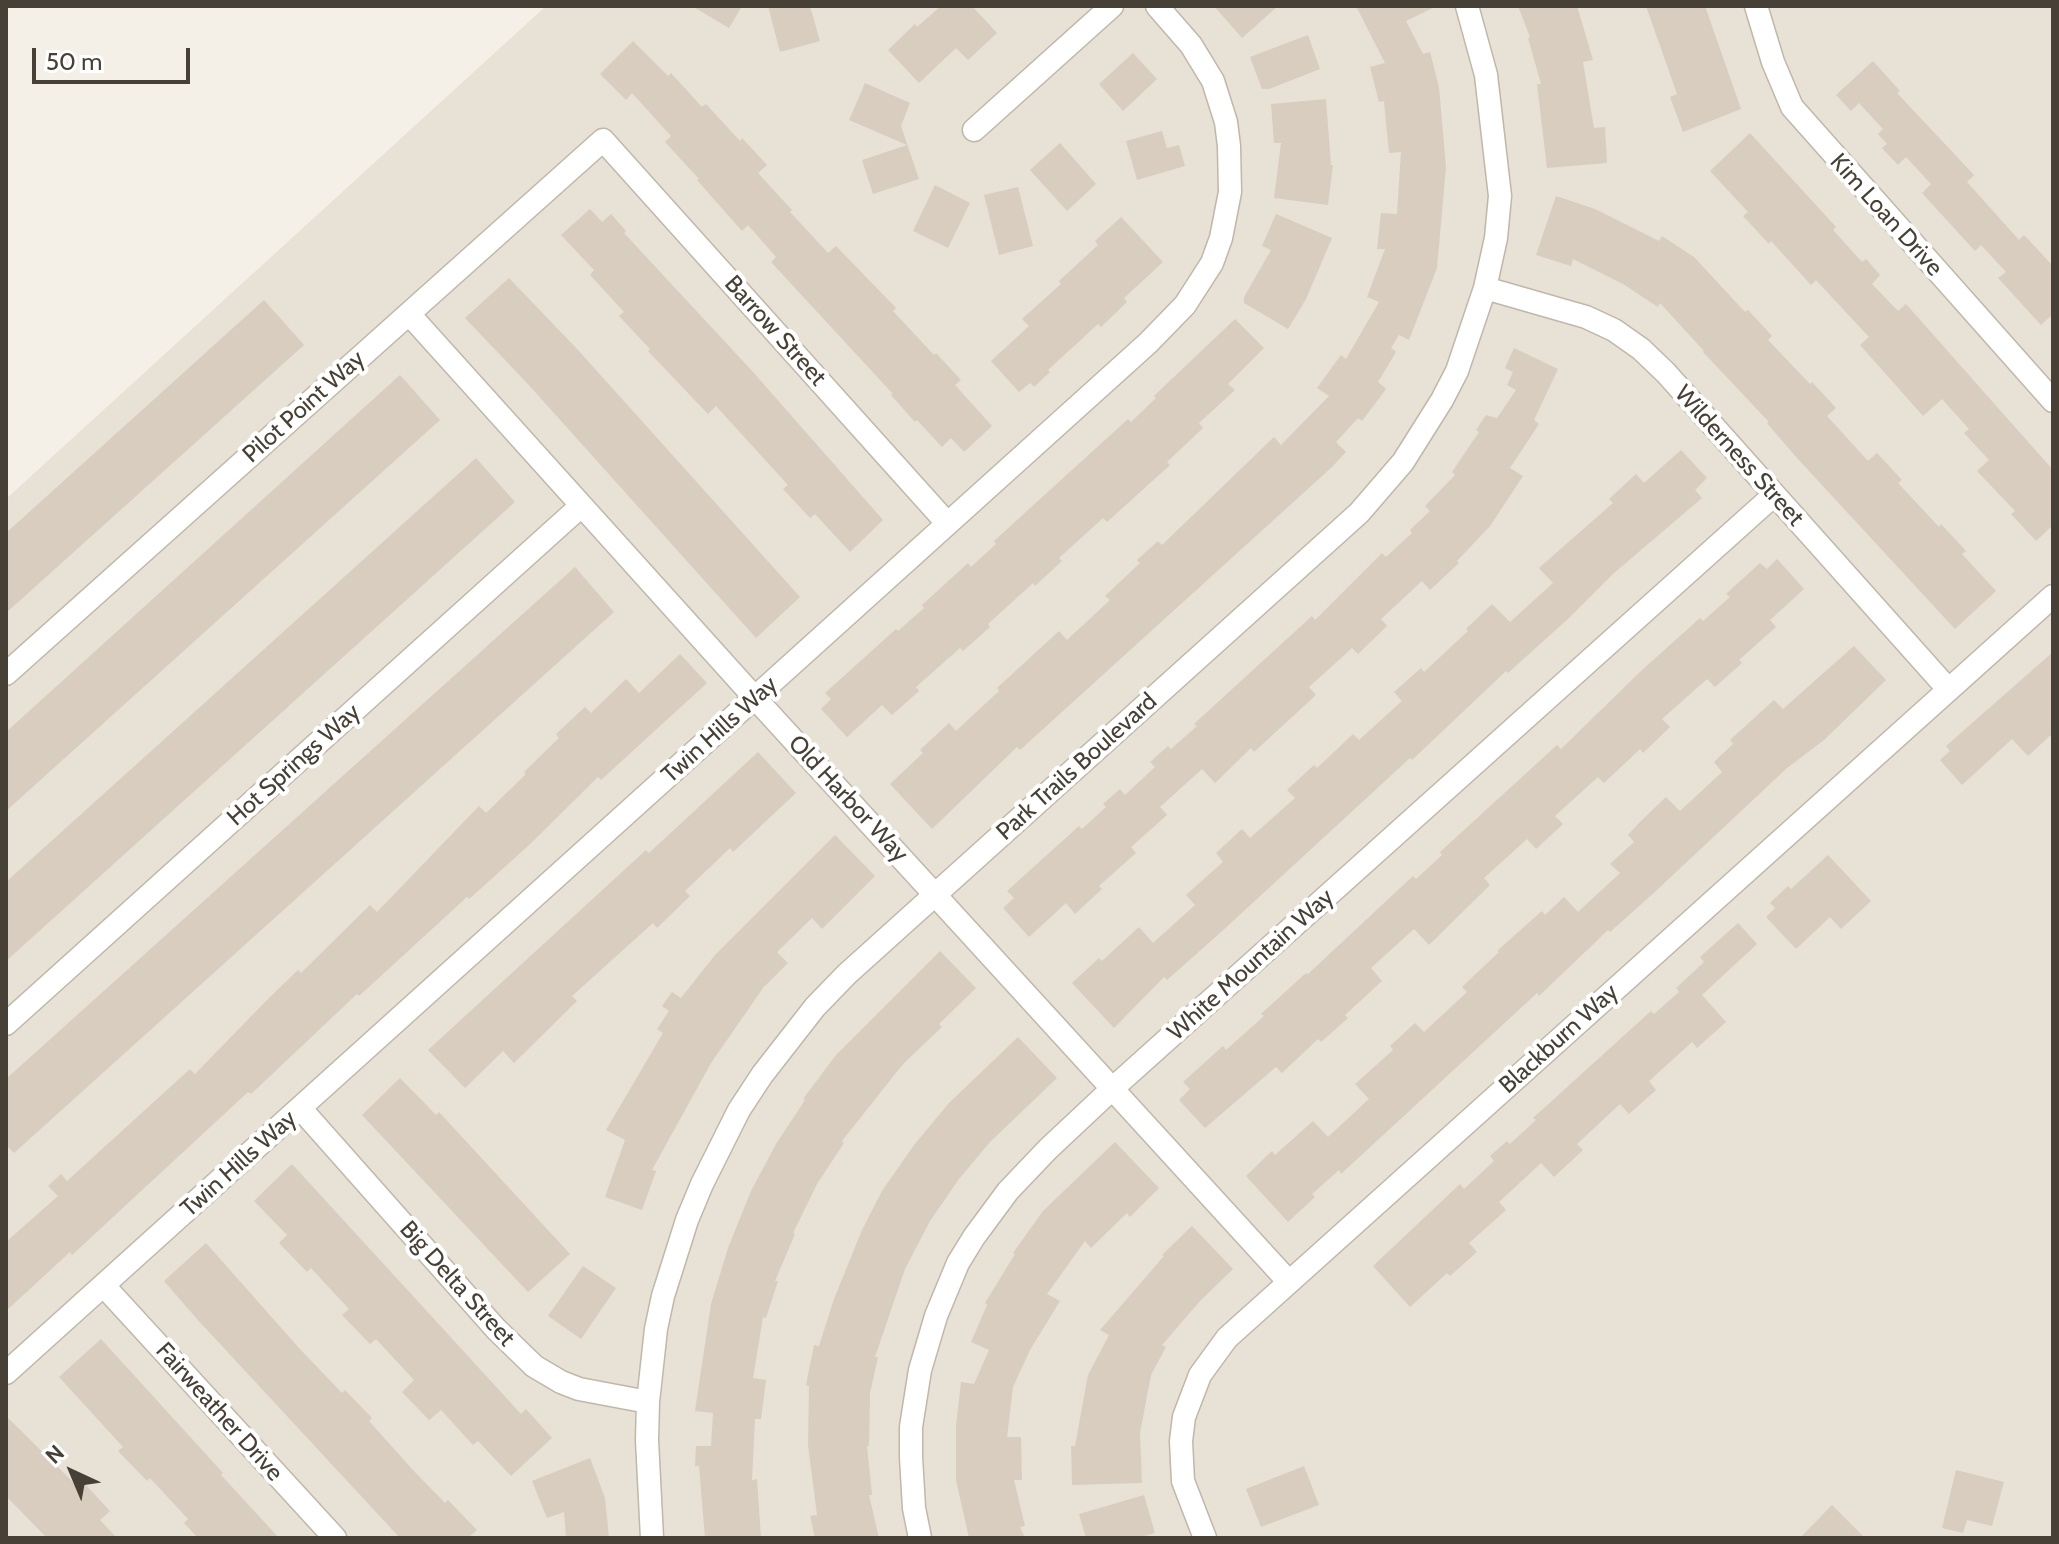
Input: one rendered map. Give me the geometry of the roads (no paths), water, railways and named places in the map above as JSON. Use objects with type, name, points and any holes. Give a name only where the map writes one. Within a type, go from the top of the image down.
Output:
[{"type":"street","points":[[974,130],[1112,6]]},
{"type":"street","name":"Twin Hills Way","points":[[6,1373],[1167,325],[1199,286],[1212,263],[1221,238],[1231,170],[1226,122],[1208,73],[1191,45],[1157,6]]},
{"type":"street","name":"Park Trails Boulevard","points":[[652,1538],[647,1440],[656,1329],[674,1258],[702,1184],[739,1110],[762,1075],[815,1007],[935,893],[1337,535],[1381,491],[1410,453],[1442,400],[1457,371],[1485,288],[1496,238],[1500,196],[1486,75],[1467,6]]},
{"type":"street","name":"Kim Loan Drive","points":[[1756,6],[1777,73],[1792,107],[2053,401]]},
{"type":"street","name":"Barrow Street","points":[[603,140],[947,523]]},
{"type":"street","name":"Pilot Point Way","points":[[6,674],[603,140]]},
{"type":"street","name":"Wilderness Street","points":[[1485,288],[1586,317],[1614,330],[1641,349],[1666,373],[1948,689]]},
{"type":"street","name":"Old Harbor Way","points":[[409,314],[1289,1282]]},
{"type":"street","name":"White Mountain Way","points":[[920,1538],[913,1495],[911,1427],[920,1370],[947,1289],[974,1237],[1008,1191],[1112,1089],[1774,495]]},
{"type":"street","name":"Hot Springs Way","points":[[6,1024],[581,506]]},
{"type":"street","name":"Blackburn Way","points":[[1205,1538],[1188,1500],[1181,1461],[1184,1417],[1191,1396],[1213,1354],[1241,1325],[2053,596]]},
{"type":"street","name":"Big Delta Street","points":[[301,1109],[496,1329],[534,1366],[579,1389],[648,1402]]},
{"type":"street","name":"Fairweather Drive","points":[[104,1286],[335,1538]]}]
